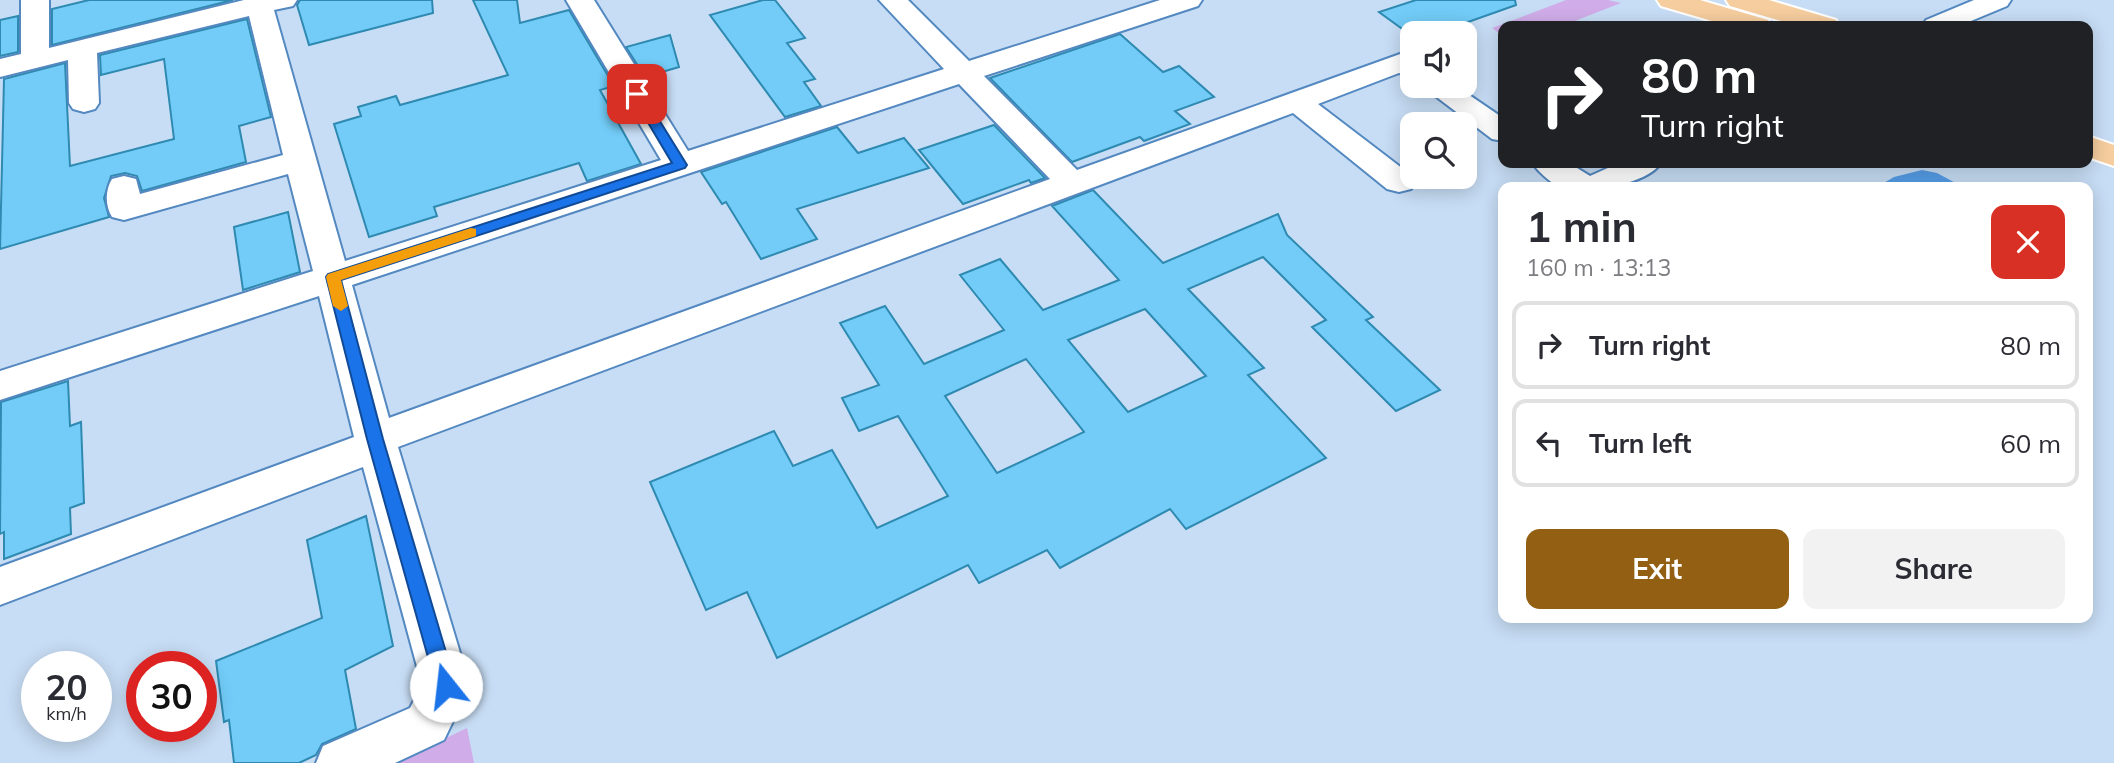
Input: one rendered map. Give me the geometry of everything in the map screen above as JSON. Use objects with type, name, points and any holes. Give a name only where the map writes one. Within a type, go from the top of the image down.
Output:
[{"type":"highway","points":[[1671,0],[1741,21]]},
{"type":"highway","points":[[1740,0],[1809,21]]},
{"type":"highway","points":[[2093,123],[2114,131]]},
{"type":"highway","points":[[2093,148],[2114,156]]},
{"type":"street","points":[[35,0],[35,60]]},
{"type":"street","points":[[580,0],[680,165]]},
{"type":"street","points":[[893,0],[1072,183]]},
{"type":"street","points":[[0,386],[1188,0]]},
{"type":"street","points":[[1948,21],[1997,0]]},
{"type":"street","points":[[0,68],[267,2],[302,160],[376,442],[446,686],[427,724],[341,763]]},
{"type":"street","points":[[82,49],[84,103]]},
{"type":"street","points":[[0,586],[376,442],[1400,63]]},
{"type":"street","points":[[1454,98],[1498,129]]},
{"type":"street","points":[[1296,101],[1399,182]]},
{"type":"street","points":[[124,186],[124,209],[302,160]]},
{"type":"street","points":[[1555,168],[1576,182]]},
{"type":"street","points":[[1605,182],[1634,168]]},
{"type":"shaded area","points":[[1566,0],[1608,0],[1621,3],[1575,21],[1510,21]]},
{"type":"shaded area","points":[[467,728],[474,763],[393,763]]},
{"type":"water","points":[[1922,170],[1937,173],[1954,182],[1886,182]]},
{"type":"building","points":[[89,0],[233,0],[52,45],[52,9]]},
{"type":"building","points":[[300,0],[432,0],[433,13],[309,45],[297,5]]},
{"type":"building","points":[[473,0],[517,0],[520,23],[569,10],[614,86],[600,90],[641,164],[587,181],[579,163],[434,207],[437,216],[369,237],[334,124],[361,116],[358,107],[396,96],[400,105],[508,75]]},
{"type":"building","points":[[763,0],[775,0],[805,38],[787,43],[815,79],[804,82],[821,106],[785,117],[710,15]]},
{"type":"building","points":[[1416,0],[1515,0],[1516,5],[1471,21],[1400,21],[1400,27],[1379,12]]},
{"type":"building","points":[[18,16],[18,52],[0,56],[0,20]]},
{"type":"building","points":[[247,19],[271,117],[239,126],[246,162],[142,191],[137,176],[125,173],[111,176],[104,198],[109,217],[0,249],[4,79],[65,63],[70,166],[174,139],[164,59],[101,75],[100,55]]},
{"type":"building","points":[[1120,34],[1163,72],[1179,66],[1214,97],[1175,111],[1190,124],[1144,141],[1140,137],[1072,162],[990,78]]},
{"type":"building","points":[[670,35],[679,67],[645,77],[626,47]]},
{"type":"building","points":[[994,125],[1045,178],[1031,183],[1029,180],[963,204],[919,150]]},
{"type":"building","points":[[837,127],[858,153],[904,138],[929,168],[797,209],[817,239],[761,259],[726,202],[722,204],[701,172]]},
{"type":"building","points":[[1093,190],[1163,263],[1278,214],[1287,235],[1373,317],[1366,320],[1440,390],[1396,411],[1312,327],[1326,320],[1263,257],[1188,289],[1264,368],[1248,375],[1326,458],[1186,529],[1170,509],[1060,568],[1047,550],[979,583],[968,565],[777,658],[747,592],[706,610],[650,482],[774,431],[793,466],[832,450],[877,528],[948,496],[898,416],[859,431],[842,398],[879,385],[840,323],[885,306],[924,364],[1004,330],[960,275],[1000,259],[1043,310],[1119,280],[1052,206]],"holes":[[[1145,309],[1206,376],[1128,412],[1068,340]],[[1026,359],[1084,432],[997,473],[945,396]]]},
{"type":"building","points":[[288,212],[300,272],[243,290],[234,227]]},
{"type":"building","points":[[68,381],[70,426],[81,422],[84,503],[70,508],[71,534],[4,559],[4,532],[0,534],[1,402]]},
{"type":"building","points":[[366,516],[393,646],[345,670],[356,729],[322,744],[316,755],[299,763],[234,763],[229,720],[224,722],[217,661],[322,618],[307,540]]},
{"type":"slow traffic","points":[[341,306],[333,277],[471,233]]},
{"type":"route","points":[[446,686],[375,439],[333,277],[680,165],[637,94]]}]
